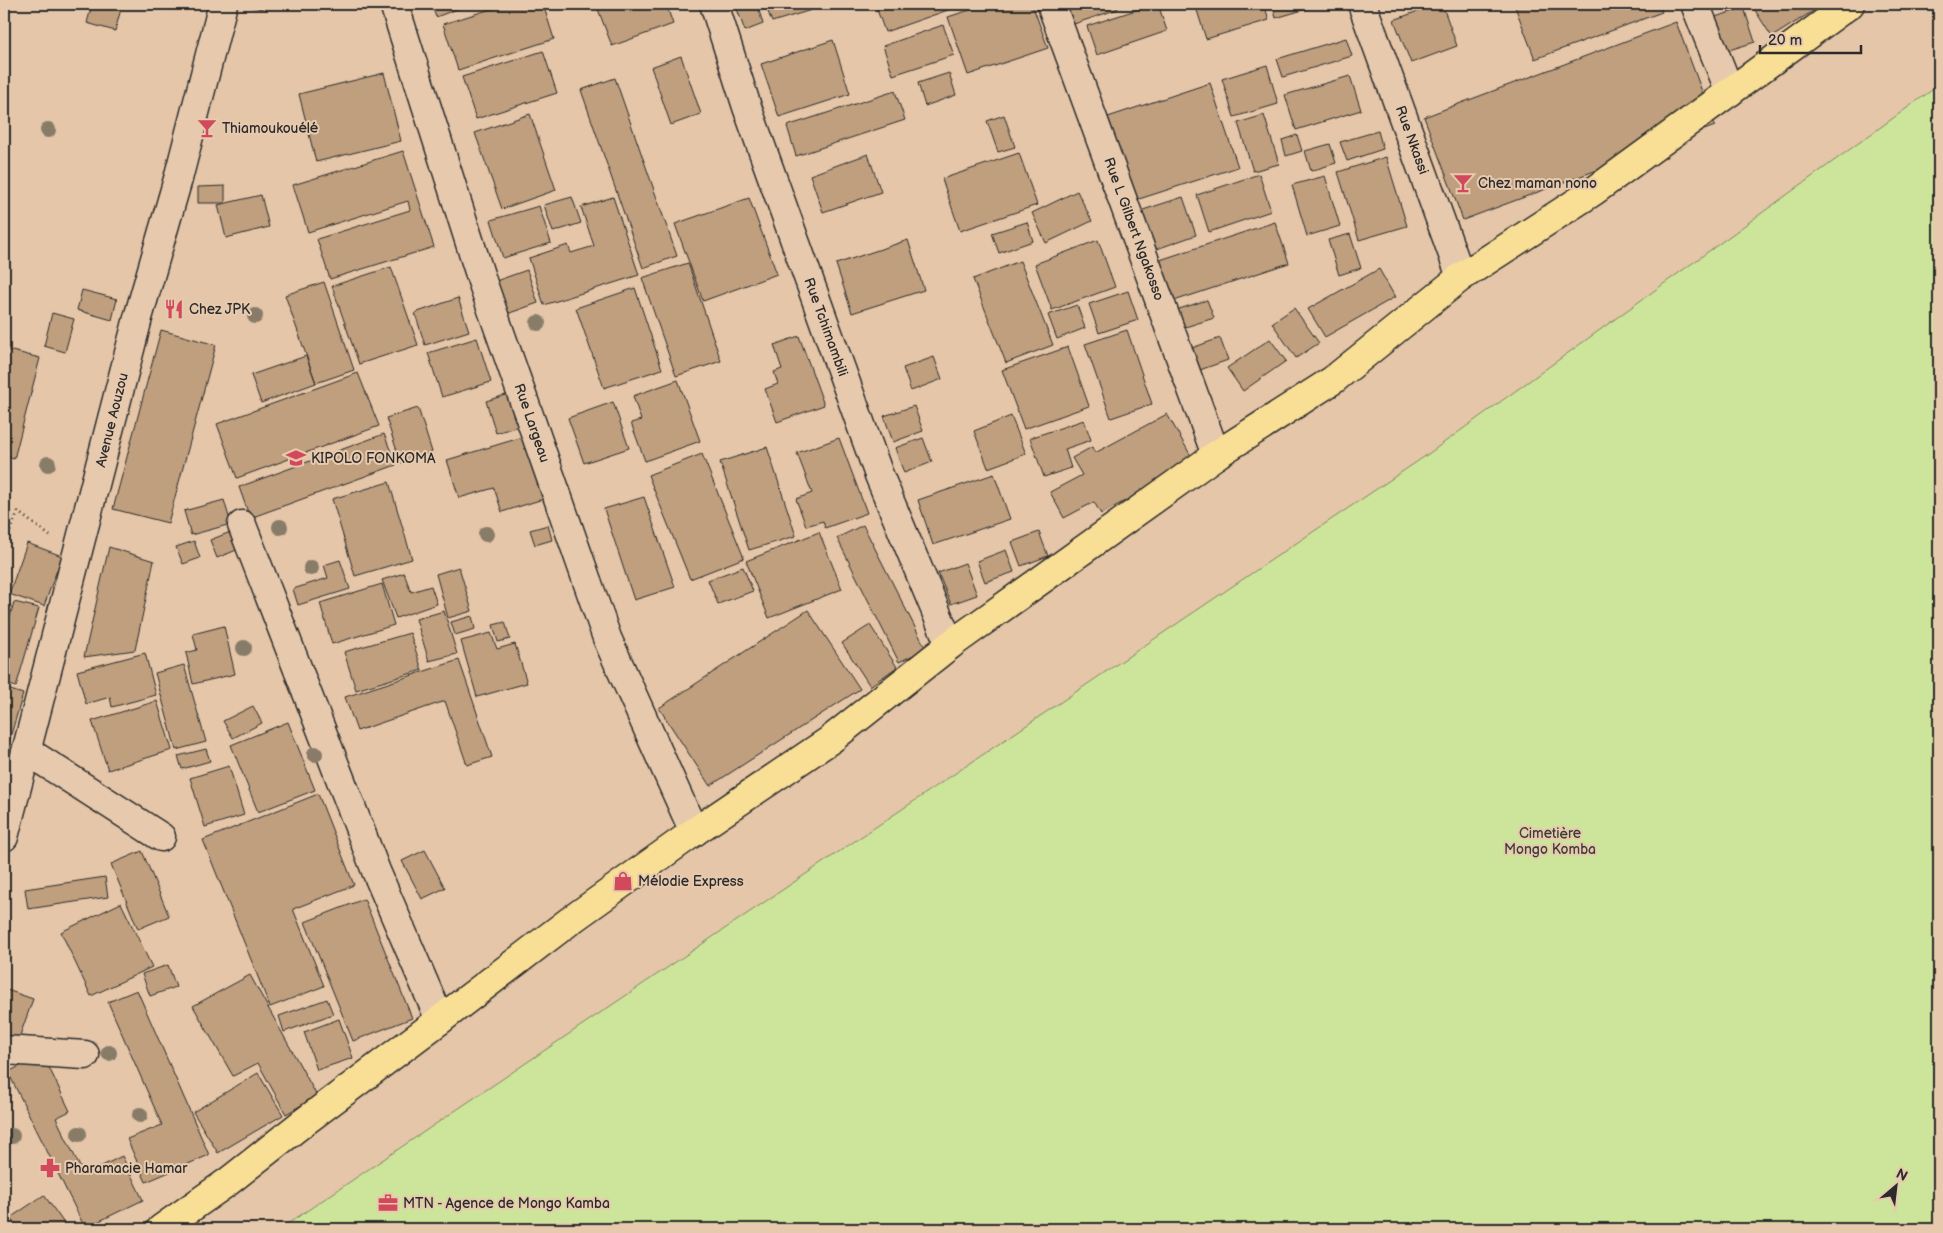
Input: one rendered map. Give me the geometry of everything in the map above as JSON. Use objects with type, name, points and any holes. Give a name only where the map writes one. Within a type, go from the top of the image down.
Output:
[{"type":"highway","points":[[161,1229],[229,1181],[571,920],[694,832],[830,740],[950,645],[1216,454],[1333,380],[1461,277],[1594,191],[1850,4]]},
{"type":"street","name":"Avenue Aouzou","points":[[4,838],[138,318],[178,179],[223,4]]},
{"type":"street","name":"Rue Largeau","points":[[394,4],[482,281],[607,638],[694,832]]},
{"type":"street","name":"Rue Tchimambili","points":[[714,4],[748,107],[879,475],[950,645]]},
{"type":"street","name":"Rue L Gilbert Ngakosso","points":[[1051,4],[1216,454]]},
{"type":"street","name":"Rue Nkassi","points":[[1362,4],[1461,277]]},
{"type":"street","points":[[1695,4],[1730,92]]},
{"type":"street","points":[[242,525],[376,871],[440,1020]]},
{"type":"street","points":[[26,751],[161,838]]},
{"type":"street","points":[[4,1050],[85,1055]]},
{"type":"path","points":[[4,545],[18,512],[77,557]]},
{"type":"green space","name":"Cimetière Mongo Komba","points":[[1939,85],[1939,1229],[280,1229],[1424,457]]},
{"type":"building","points":[[92,4],[103,4],[121,9],[115,31],[87,23]]},
{"type":"building","points":[[239,4],[263,4],[262,9]]},
{"type":"building","points":[[431,4],[470,4],[436,17]]},
{"type":"building","points":[[507,4],[543,4],[554,39],[458,70],[443,24]]},
{"type":"building","points":[[596,4],[666,4],[673,24],[612,46]]},
{"type":"building","points":[[757,4],[763,24],[745,31],[737,9]]},
{"type":"building","points":[[765,4],[816,4],[818,8],[772,22]]},
{"type":"building","points":[[875,4],[946,4],[948,10],[885,32]]},
{"type":"building","points":[[988,4],[1032,4],[1048,48],[968,75],[948,17]]},
{"type":"building","points":[[1064,4],[1116,4],[1118,9],[1071,25]]},
{"type":"building","points":[[1158,4],[1167,31],[1097,55],[1087,26]]},
{"type":"building","points":[[1195,4],[1264,4],[1269,20],[1206,39]]},
{"type":"building","points":[[1272,4],[1323,4],[1276,18]]},
{"type":"building","points":[[1437,4],[1442,4],[1457,46],[1411,63],[1394,20]]},
{"type":"building","points":[[1514,4],[1659,4],[1662,12],[1535,59]]},
{"type":"building","points":[[1751,4],[1824,4],[1772,37]]},
{"type":"building","points":[[1744,8],[1755,42],[1726,51],[1715,17]]},
{"type":"building","points":[[1676,22],[1715,126],[1463,220],[1424,117]]},
{"type":"building","points":[[943,25],[954,55],[893,75],[883,46]]},
{"type":"building","points":[[1346,38],[1352,56],[1283,77],[1277,59]]},
{"type":"building","points":[[833,40],[850,94],[779,117],[761,64]]},
{"type":"building","points":[[543,51],[557,93],[476,119],[462,77]]},
{"type":"building","points":[[681,56],[701,114],[671,125],[651,67]]},
{"type":"building","points":[[1267,65],[1278,104],[1234,117],[1222,79]]},
{"type":"building","points":[[384,73],[401,141],[316,162],[299,94]]},
{"type":"building","points":[[949,73],[956,95],[925,106],[918,83]]},
{"type":"building","points":[[1350,76],[1361,110],[1296,130],[1285,95]]},
{"type":"building","points":[[615,78],[677,256],[643,268],[581,90]]},
{"type":"building","points":[[1210,83],[1238,167],[1136,200],[1108,117]]},
{"type":"building","points":[[895,91],[905,120],[796,156],[787,126]]},
{"type":"building","points":[[530,114],[556,190],[502,209],[475,133]]},
{"type":"building","points":[[1004,115],[1015,147],[998,152],[987,121]]},
{"type":"building","points":[[1264,115],[1279,164],[1253,171],[1238,123]]},
{"type":"building","points":[[1378,131],[1383,149],[1347,161],[1340,142]]},
{"type":"building","points":[[1297,135],[1302,151],[1286,156],[1282,140]]},
{"type":"building","points":[[1330,144],[1336,163],[1311,171],[1305,151]]},
{"type":"building","points":[[403,151],[434,247],[330,279],[317,239],[410,210],[408,201],[308,232],[293,185]]},
{"type":"building","points":[[1019,153],[1037,205],[960,231],[942,179]]},
{"type":"building","points":[[868,154],[881,192],[823,212],[810,175]]},
{"type":"building","points":[[1386,157],[1407,226],[1359,240],[1338,172]]},
{"type":"building","points":[[1259,174],[1271,211],[1209,232],[1197,195]]},
{"type":"building","points":[[1325,176],[1340,226],[1307,236],[1292,185]]},
{"type":"building","points":[[225,186],[225,203],[198,203],[198,187]]},
{"type":"building","points":[[1077,191],[1092,221],[1046,243],[1032,213]]},
{"type":"building","points":[[261,195],[269,227],[226,238],[218,205]]},
{"type":"building","points":[[572,197],[581,223],[553,232],[544,205]]},
{"type":"building","points":[[613,197],[639,275],[544,305],[529,258],[568,245],[571,253],[594,246],[581,207]]},
{"type":"building","points":[[1183,197],[1196,235],[1154,250],[1140,211]]},
{"type":"building","points":[[749,198],[777,274],[703,301],[675,224]]},
{"type":"building","points":[[539,206],[551,243],[503,258],[491,220]]},
{"type":"building","points":[[1027,222],[1033,241],[999,253],[992,233]]},
{"type":"building","points":[[1275,222],[1289,263],[1174,301],[1160,260]]},
{"type":"building","points":[[1350,234],[1361,268],[1339,275],[1328,240]]},
{"type":"building","points":[[908,240],[924,290],[852,313],[836,264]]},
{"type":"building","points":[[1098,240],[1115,287],[1052,310],[1035,264]]},
{"type":"building","points":[[1020,261],[1053,345],[1006,363],[973,279]]},
{"type":"building","points":[[688,263],[721,361],[676,376],[642,278]]},
{"type":"building","points":[[391,267],[418,345],[359,364],[332,286]]},
{"type":"building","points":[[1379,269],[1395,297],[1325,337],[1308,309]]},
{"type":"building","points":[[527,270],[538,303],[504,315],[493,282]]},
{"type":"building","points":[[324,282],[354,370],[316,383],[285,295]]},
{"type":"building","points":[[635,288],[662,369],[604,388],[576,308]]},
{"type":"building","points":[[82,290],[117,299],[112,320],[77,310]]},
{"type":"building","points":[[1128,291],[1138,320],[1099,333],[1089,304]]},
{"type":"building","points":[[458,298],[469,331],[425,345],[415,313]]},
{"type":"building","points":[[1207,300],[1214,318],[1179,329],[1173,311]]},
{"type":"building","points":[[1077,305],[1085,328],[1057,339],[1048,315]]},
{"type":"building","points":[[1294,308],[1319,343],[1296,358],[1272,323]]},
{"type":"building","points":[[52,313],[74,319],[65,352],[44,346]]},
{"type":"building","points":[[161,330],[216,345],[168,523],[113,509]]},
{"type":"building","points":[[1127,330],[1152,404],[1111,418],[1085,344]]},
{"type":"building","points":[[799,336],[824,405],[777,422],[765,389],[778,384],[774,372],[782,369],[774,345]]},
{"type":"building","points":[[477,338],[491,382],[442,397],[428,353]]},
{"type":"building","points":[[1220,338],[1228,360],[1197,371],[1189,349]]},
{"type":"building","points":[[1270,339],[1286,361],[1243,391],[1227,368]]},
{"type":"building","points":[[1068,347],[1089,406],[1024,429],[1002,370]]},
{"type":"building","points":[[4,349],[40,358],[14,459],[4,456]]},
{"type":"building","points":[[306,356],[316,383],[261,403],[251,375]]},
{"type":"building","points":[[934,357],[942,379],[911,391],[903,368]]},
{"type":"building","points":[[358,373],[379,426],[237,478],[217,424]]},
{"type":"building","points":[[678,380],[700,441],[645,461],[631,423],[641,420],[633,396]]},
{"type":"building","points":[[512,393],[522,425],[496,433],[486,401]]},
{"type":"building","points":[[613,402],[629,448],[584,463],[568,418]]},
{"type":"building","points":[[914,406],[923,431],[893,442],[884,416]]},
{"type":"building","points":[[418,408],[432,452],[401,463],[386,418]]},
{"type":"building","points":[[1167,414],[1195,463],[1101,514],[1094,502],[1064,518],[1050,492],[1082,475],[1072,458],[1092,447],[1095,453]]},
{"type":"building","points":[[1011,416],[1026,454],[988,468],[974,431]]},
{"type":"building","points":[[1084,420],[1091,440],[1065,449],[1071,468],[1044,477],[1030,438]]},
{"type":"building","points":[[384,434],[396,465],[250,518],[239,487]]},
{"type":"building","points":[[523,437],[543,499],[502,512],[494,488],[459,498],[447,460]]},
{"type":"building","points":[[839,438],[867,513],[825,528],[823,521],[806,526],[796,499],[812,493],[797,453]]},
{"type":"building","points":[[923,438],[932,462],[904,473],[895,448]]},
{"type":"building","points":[[767,447],[796,536],[749,550],[720,462]]},
{"type":"building","points":[[702,454],[744,558],[690,579],[648,475]]},
{"type":"building","points":[[4,472],[6,472],[5,535],[4,535]]},
{"type":"building","points":[[994,474],[1010,519],[933,545],[918,500]]},
{"type":"building","points":[[389,482],[412,559],[355,576],[332,499]]},
{"type":"building","points":[[644,497],[675,587],[634,600],[604,509]]},
{"type":"building","points":[[224,500],[231,524],[191,535],[184,511]]},
{"type":"building","points":[[548,525],[552,540],[535,545],[530,530]]},
{"type":"building","points":[[863,525],[926,649],[899,662],[837,538]]},
{"type":"building","points":[[233,531],[239,549],[217,558],[210,540]]},
{"type":"building","points":[[819,532],[842,589],[769,618],[746,561]]},
{"type":"building","points":[[1039,532],[1048,556],[1021,566],[1012,542]]},
{"type":"building","points":[[194,541],[200,558],[183,564],[176,547]]},
{"type":"building","points":[[27,543],[62,556],[44,606],[9,594]]},
{"type":"building","points":[[109,547],[154,561],[135,650],[84,657]]},
{"type":"building","points":[[1006,550],[1014,572],[985,582],[977,561]]},
{"type":"building","points":[[340,560],[350,589],[298,605],[293,589],[328,578],[324,565]]},
{"type":"building","points":[[965,563],[977,595],[951,604],[938,573]]},
{"type":"building","points":[[459,567],[472,611],[448,618],[436,574]]},
{"type":"building","points":[[743,567],[753,591],[718,604],[708,580]]},
{"type":"building","points":[[404,573],[411,592],[431,586],[437,604],[396,618],[382,580]]},
{"type":"building","points":[[382,584],[394,625],[332,644],[320,603]]},
{"type":"building","points":[[14,602],[39,608],[16,687],[4,683],[4,639]]},
{"type":"building","points":[[808,610],[860,689],[710,786],[659,708]]},
{"type":"building","points":[[444,611],[457,654],[429,661],[416,619]]},
{"type":"building","points":[[472,616],[475,629],[455,635],[451,622]]},
{"type":"building","points":[[505,622],[510,639],[498,642],[493,625]]},
{"type":"building","points":[[870,625],[897,667],[870,686],[842,643]]},
{"type":"building","points":[[224,626],[235,674],[193,684],[186,653],[197,650],[193,634]]},
{"type":"building","points":[[410,633],[422,670],[356,690],[344,652]]},
{"type":"building","points":[[491,633],[497,649],[515,644],[527,683],[477,697],[461,641]]},
{"type":"building","points":[[145,653],[156,695],[112,707],[110,697],[86,704],[77,671]]},
{"type":"building","points":[[459,660],[492,757],[467,765],[445,701],[357,731],[345,697]]},
{"type":"building","points":[[184,665],[206,742],[176,750],[155,673]]},
{"type":"building","points":[[4,688],[23,694],[5,755],[4,754]]},
{"type":"building","points":[[157,701],[172,750],[108,770],[92,721]]},
{"type":"building","points":[[253,706],[262,723],[233,738],[223,721]]},
{"type":"building","points":[[288,722],[315,790],[258,812],[231,745]]},
{"type":"building","points":[[206,749],[210,761],[182,769],[178,756]]},
{"type":"building","points":[[229,766],[244,815],[205,827],[190,778]]},
{"type":"building","points":[[318,794],[354,885],[293,909],[324,986],[270,1007],[203,840]]},
{"type":"building","points":[[425,850],[445,888],[422,899],[402,861]]},
{"type":"building","points":[[142,851],[169,916],[138,929],[111,864]]},
{"type":"building","points":[[105,877],[108,897],[28,909],[25,889]]},
{"type":"building","points":[[364,899],[412,1018],[353,1041],[305,922]]},
{"type":"building","points":[[121,903],[152,967],[91,996],[61,932]]},
{"type":"building","points":[[168,965],[176,987],[150,996],[142,974]]},
{"type":"building","points":[[250,975],[317,1096],[286,1114],[258,1063],[233,1076],[193,1006]]},
{"type":"building","points":[[4,989],[33,999],[18,1041],[4,1036]]},
{"type":"building","points":[[137,990],[209,1155],[146,1182],[127,1139],[162,1125],[108,1002]]},
{"type":"building","points":[[327,999],[333,1014],[284,1032],[279,1016]]},
{"type":"building","points":[[339,1019],[353,1058],[317,1070],[304,1032]]},
{"type":"building","points":[[43,1055],[70,1111],[56,1118],[84,1175],[122,1156],[143,1200],[85,1228],[8,1072]]},
{"type":"building","points":[[258,1073],[283,1115],[218,1153],[193,1112]]},
{"type":"building","points":[[44,1195],[68,1229],[18,1229],[10,1218]]},
{"type":"place","name":"Thiamoukouélé","points":[[207,128]]},
{"type":"place","name":"Chez maman nono","points":[[1463,183]]},
{"type":"place","name":"Chez JPK","points":[[174,309]]},
{"type":"place","name":"KIPOLO FONKOMA","points":[[296,458]]},
{"type":"place","name":"Mélodie Express","points":[[623,881]]},
{"type":"place","name":"Pharamacie Hamar","points":[[50,1168]]},
{"type":"place","name":"MTN - Agence de Mongo Kamba","points":[[388,1203]]}]
